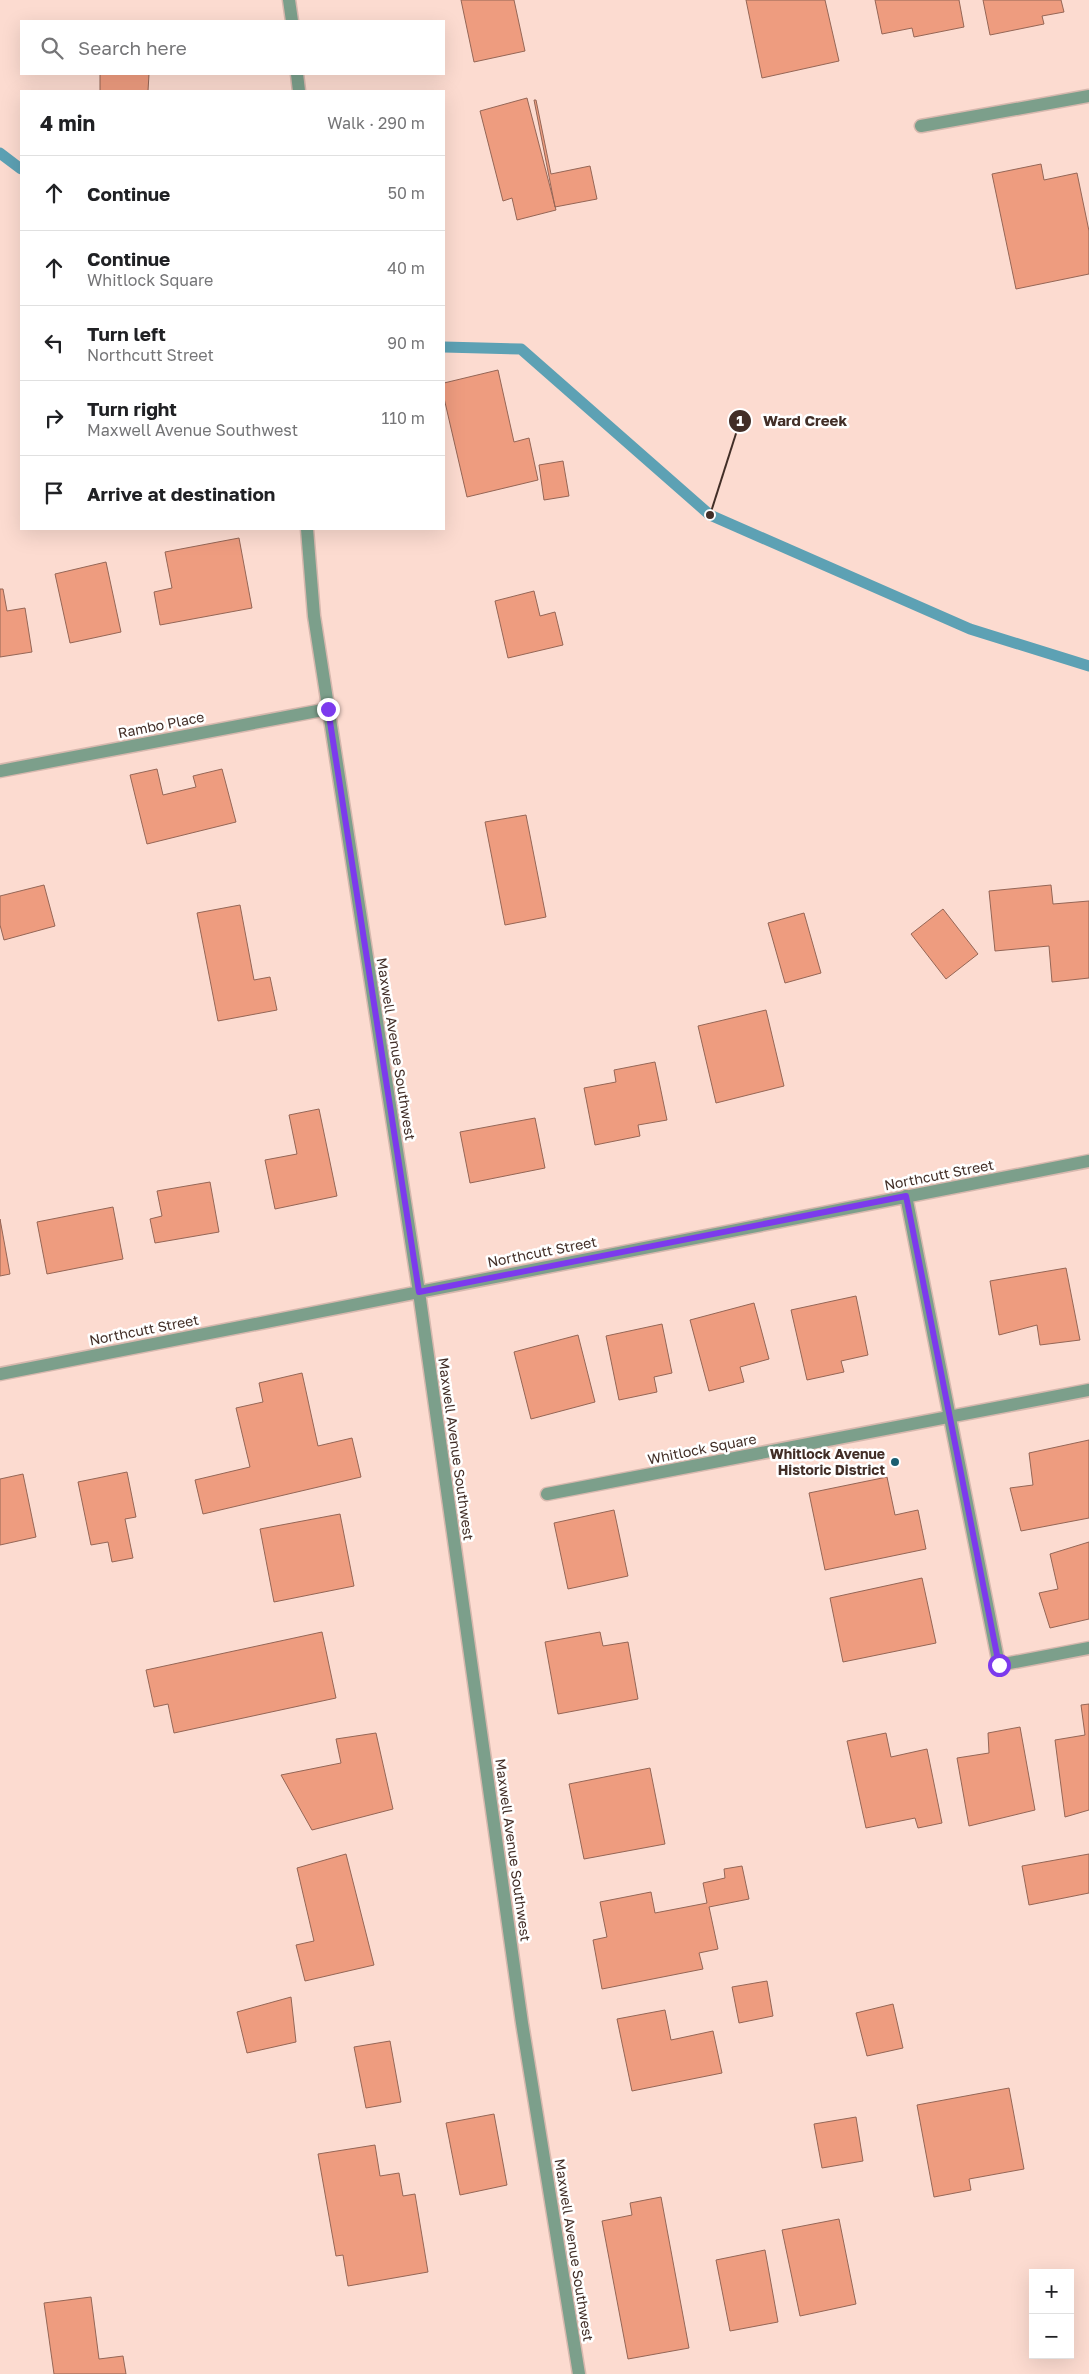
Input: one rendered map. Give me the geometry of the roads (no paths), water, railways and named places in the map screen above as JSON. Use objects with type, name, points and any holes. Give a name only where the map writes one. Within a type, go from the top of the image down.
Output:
[{"type":"street","points":[[289,0],[292,20]]},
{"type":"street","points":[[297,75],[299,90]]},
{"type":"street","points":[[921,126],[1089,96]]},
{"type":"street","name":"Maxwell Avenue Southwest","points":[[307,530],[314,616],[419,1292],[522,2023],[579,2374]]},
{"type":"street","name":"Rambo Place","points":[[0,771],[328,709]]},
{"type":"street","name":"Northcutt Street","points":[[0,1374],[1089,1160]]},
{"type":"street","points":[[906,1196],[952,1416],[999,1665],[1089,1648]]},
{"type":"street","name":"Whitlock Square","points":[[547,1494],[1089,1390]]},
{"type":"waterway","points":[[0,153],[20,168]]},
{"type":"waterway","points":[[445,347],[521,349],[710,515],[970,629],[1089,666]]},
{"type":"place","name":"Ward Creek","points":[[710,515]]},
{"type":"place","name":"Whitlock Avenue Historic District","points":[[895,1462]]}]
